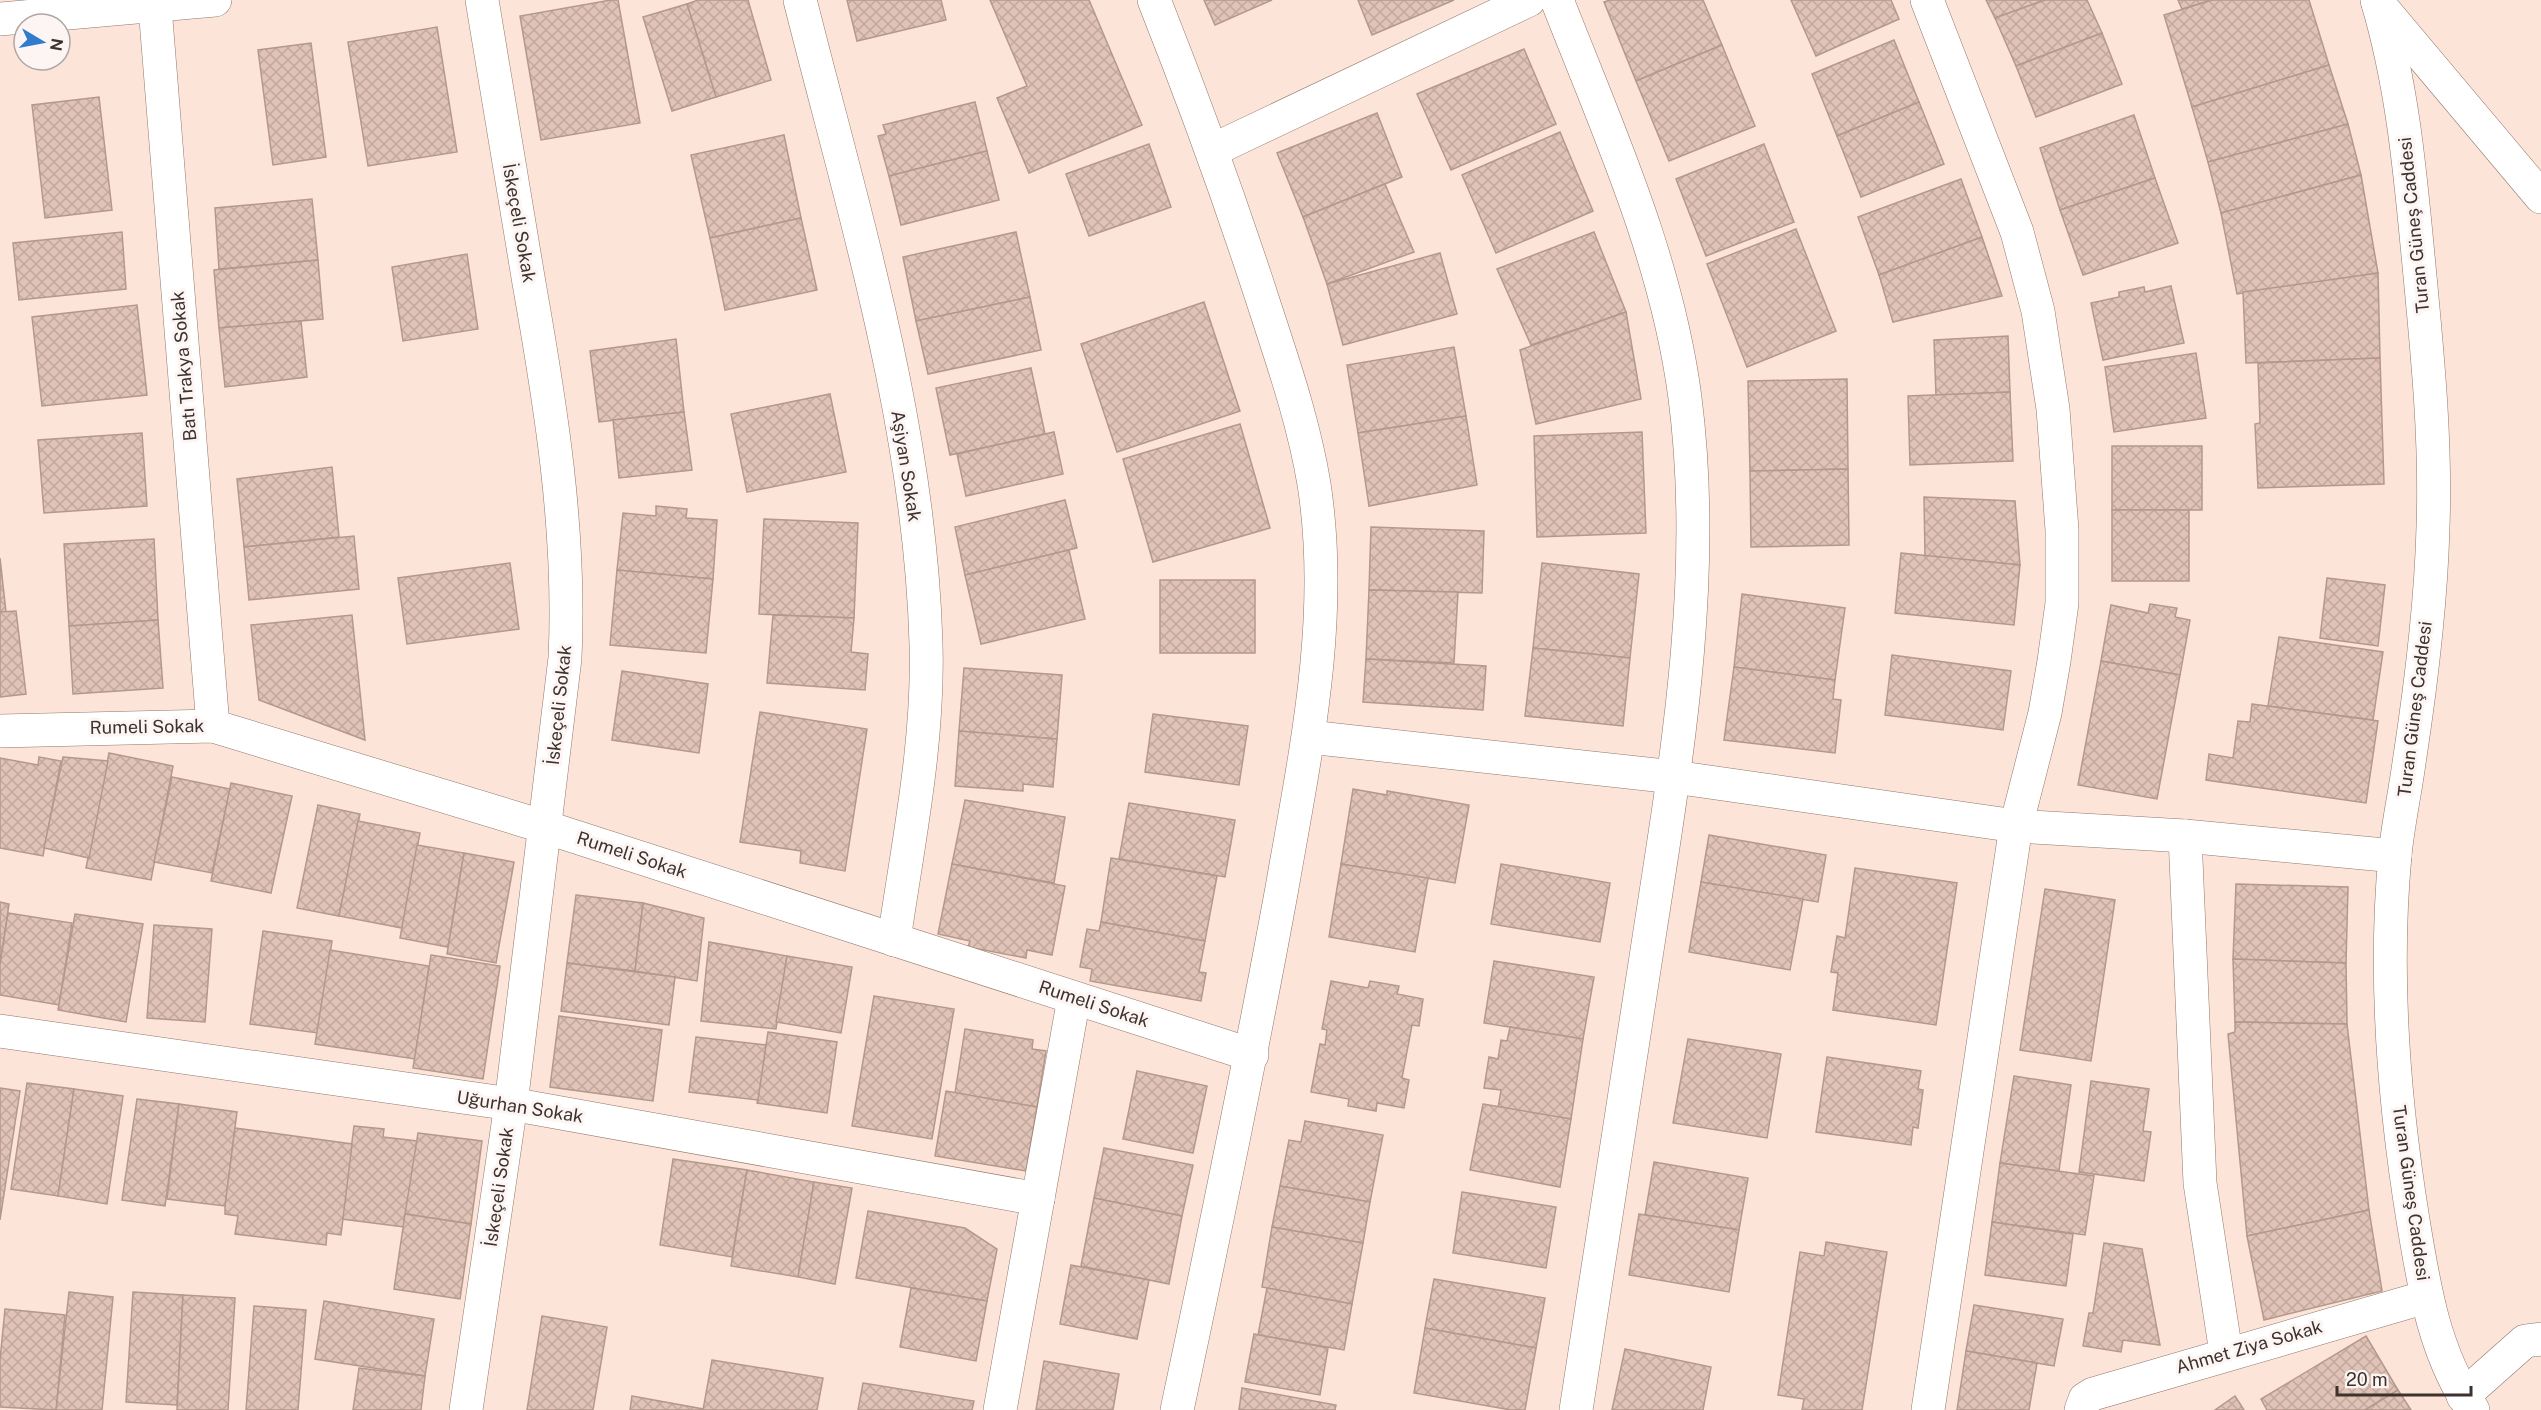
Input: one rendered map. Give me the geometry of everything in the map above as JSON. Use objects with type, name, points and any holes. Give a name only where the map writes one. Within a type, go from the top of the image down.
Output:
[{"type":"street","points":[[0,19],[215,0]]},
{"type":"street","name":"İskeçeli Sokak","points":[[466,1410],[511,1104],[565,658],[567,612],[564,541],[550,407],[482,0]]},
{"type":"street","name":"Aşiyan Sokak","points":[[800,0],[887,346],[919,551],[926,645],[924,714],[894,940]]},
{"type":"street","points":[[1154,0],[1213,150],[1300,413],[1314,486],[1322,570],[1319,650],[1309,737],[1252,1055],[1178,1410]]},
{"type":"street","points":[[1213,150],[1529,0]]},
{"type":"street","points":[[1557,0],[1635,200],[1658,270],[1685,398],[1691,467],[1692,552],[1687,638],[1674,777],[1576,1410]]},
{"type":"street","points":[[1927,0],[2017,232],[2038,311],[2053,409],[2062,530],[2062,603],[2045,713],[2016,826],[1928,1410]]},
{"type":"street","points":[[2377,2],[2541,197]]},
{"type":"street","name":"Turan Güneş Caddesi","points":[[2377,2],[2396,73],[2410,171],[2432,409],[2433,526],[2427,624],[2395,856],[2392,949],[2394,1060],[2404,1161],[2426,1297],[2439,1344],[2468,1403]]},
{"type":"street","name":"Batı Trakya Sokak","points":[[155,7],[213,726]]},
{"type":"street","name":"Rumeli Sokak","points":[[0,731],[213,726],[545,827],[1252,1055]]},
{"type":"street","points":[[1309,737],[1674,777],[2016,826],[2185,836],[2395,856]]},
{"type":"street","points":[[2185,836],[2200,1183],[2226,1353]]},
{"type":"street","points":[[1000,1410],[1074,998]]},
{"type":"street","name":"Uğurhan Sokak","points":[[0,1031],[511,1104],[1038,1199]]},
{"type":"street","name":"Ahmet Ziya Sokak","points":[[2081,1410],[2085,1399],[2093,1394],[2226,1353],[2426,1297]]},
{"type":"street","points":[[2468,1403],[2525,1341],[2541,1339]]},
{"type":"building","points":[[618,0],[640,123],[541,140],[520,16]]},
{"type":"building","points":[[698,0],[748,0],[771,80],[716,97],[687,4]]},
{"type":"building","points":[[847,0],[941,0],[946,20],[857,41]]},
{"type":"building","points":[[990,0],[1089,0],[1142,125],[1029,173],[997,98],[1027,86]]},
{"type":"building","points":[[1204,0],[1272,0],[1215,25]]},
{"type":"building","points":[[1358,0],[1454,0],[1372,35]]},
{"type":"building","points":[[1610,0],[1703,0],[1722,45],[1636,81],[1604,2]]},
{"type":"building","points":[[1791,0],[1891,0],[1899,19],[1816,56]]},
{"type":"building","points":[[1986,0],[2045,0],[1995,18]]},
{"type":"building","points":[[2045,0],[2087,0],[2102,33],[2016,66],[1995,18]]},
{"type":"building","points":[[2178,0],[2212,0],[2182,9]]},
{"type":"building","points":[[2212,0],[2309,0],[2329,65],[2192,107],[2164,15]]},
{"type":"building","points":[[687,4],[716,97],[672,111],[643,17]]},
{"type":"building","points":[[437,27],[457,152],[368,166],[348,42]]},
{"type":"building","points":[[2102,33],[2122,84],[2036,117],[2016,66]]},
{"type":"building","points":[[1894,40],[1919,102],[1837,136],[1812,74]]},
{"type":"building","points":[[311,43],[326,157],[273,165],[258,50]]},
{"type":"building","points":[[1722,45],[1755,126],[1669,161],[1636,81]]},
{"type":"building","points":[[1524,49],[1556,124],[1451,170],[1417,94]]},
{"type":"building","points":[[2329,65],[2348,124],[2208,162],[2192,107]]},
{"type":"building","points":[[99,97],[112,210],[45,218],[32,105]]},
{"type":"building","points":[[975,102],[987,151],[889,176],[878,136],[886,134],[883,125]]},
{"type":"building","points":[[1919,102],[1944,164],[1861,197],[1837,136]]},
{"type":"building","points":[[1377,113],[1402,177],[1303,217],[1277,153]]},
{"type":"building","points":[[2134,115],[2155,178],[2060,210],[2040,148]]},
{"type":"building","points":[[2348,124],[2361,175],[2221,213],[2208,162]]},
{"type":"building","points":[[1560,132],[1593,211],[1496,253],[1462,175]]},
{"type":"building","points":[[784,135],[801,218],[710,238],[691,155]]},
{"type":"building","points":[[1149,144],[1171,207],[1089,236],[1066,174]]},
{"type":"building","points":[[1764,144],[1794,222],[1706,256],[1676,179]]},
{"type":"building","points":[[987,151],[999,200],[901,225],[889,176]]},
{"type":"building","points":[[2361,175],[2378,273],[2237,294],[2221,213]]},
{"type":"building","points":[[2155,178],[2178,243],[2083,275],[2060,210]]},
{"type":"building","points":[[1961,179],[1982,237],[1879,275],[1858,217]]},
{"type":"building","points":[[1385,184],[1414,252],[1327,284],[1303,217]]},
{"type":"building","points":[[312,199],[318,260],[219,269],[215,208]]},
{"type":"building","points":[[801,218],[817,290],[725,310],[710,238]]},
{"type":"building","points":[[1796,229],[1836,331],[1747,367],[1707,264]]},
{"type":"building","points":[[122,232],[126,289],[19,300],[13,243]]},
{"type":"building","points":[[1016,232],[1030,297],[916,321],[903,257]]},
{"type":"building","points":[[1594,232],[1626,312],[1531,345],[1497,269]]},
{"type":"building","points":[[1982,237],[2002,296],[1893,322],[1879,275]]},
{"type":"building","points":[[1440,253],[1457,314],[1343,345],[1327,284]]},
{"type":"building","points":[[467,254],[478,329],[403,341],[392,267]]},
{"type":"building","points":[[318,260],[323,319],[219,328],[214,270]]},
{"type":"building","points":[[2378,273],[2380,358],[2246,363],[2243,292]]},
{"type":"building","points":[[2171,286],[2184,343],[2103,360],[2091,303],[2119,297],[2119,292],[2144,287],[2145,292]]},
{"type":"building","points":[[1030,297],[1041,350],[928,374],[916,321]]},
{"type":"building","points":[[1204,302],[1240,411],[1117,452],[1081,344]]},
{"type":"building","points":[[137,305],[147,395],[42,406],[32,317]]},
{"type":"building","points":[[1626,312],[1641,399],[1536,424],[1520,350]]},
{"type":"building","points":[[301,321],[307,377],[225,387],[219,328]]},
{"type":"building","points":[[2008,336],[2010,392],[1936,396],[1934,340]]},
{"type":"building","points":[[676,339],[684,412],[599,422],[590,351]]},
{"type":"building","points":[[1454,347],[1466,416],[1358,433],[1347,365]]},
{"type":"building","points":[[2196,353],[2206,418],[2114,432],[2105,367]]},
{"type":"building","points":[[2380,358],[2384,484],[2258,488],[2255,424],[2260,423],[2258,363]]},
{"type":"building","points":[[1031,368],[1045,434],[950,455],[936,388]]},
{"type":"building","points":[[1847,379],[1848,469],[1750,471],[1748,381]]},
{"type":"building","points":[[2010,392],[2013,461],[1910,465],[1908,396]]},
{"type":"building","points":[[830,394],[846,472],[747,492],[731,414]]},
{"type":"building","points":[[684,412],[692,470],[619,478],[613,420]]},
{"type":"building","points":[[1466,416],[1477,485],[1369,506],[1358,433]]},
{"type":"building","points":[[1240,424],[1270,528],[1153,562],[1123,459]]},
{"type":"building","points":[[1054,432],[1063,474],[966,496],[957,454]]},
{"type":"building","points":[[1642,432],[1646,533],[1537,537],[1534,436]]},
{"type":"building","points":[[142,433],[147,506],[44,513],[38,440]]},
{"type":"building","points":[[2112,446],[2202,446],[2202,510],[2112,510]]},
{"type":"building","points":[[332,467],[339,537],[244,547],[237,479]]},
{"type":"building","points":[[1848,469],[1849,545],[1751,547],[1750,471]]},
{"type":"building","points":[[1924,497],[2015,501],[2020,565],[1925,556]]},
{"type":"building","points":[[1065,500],[1077,548],[965,575],[955,527]]},
{"type":"building","points":[[656,506],[687,509],[686,518],[717,520],[713,579],[617,570],[623,513],[656,516]]},
{"type":"building","points":[[2112,510],[2189,510],[2189,581],[2112,581]]},
{"type":"building","points":[[764,519],[858,523],[854,618],[759,614]]},
{"type":"building","points":[[1371,527],[1484,531],[1482,593],[1369,590]]},
{"type":"building","points":[[354,536],[359,589],[249,600],[244,547]]},
{"type":"building","points":[[154,539],[158,620],[69,626],[64,544]]},
{"type":"building","points":[[1069,550],[1085,619],[981,644],[965,575]]},
{"type":"building","points":[[1901,553],[2020,565],[2014,625],[1895,613]]},
{"type":"building","points":[[0,558],[6,612],[0,612]]},
{"type":"building","points":[[510,563],[519,629],[407,644],[398,578]]},
{"type":"building","points":[[1542,563],[1639,574],[1630,658],[1533,648]]},
{"type":"building","points":[[617,570],[713,579],[706,653],[610,645]]},
{"type":"building","points":[[2327,578],[2385,585],[2378,646],[2320,638]]},
{"type":"building","points":[[1160,580],[1255,580],[1255,653],[1160,653]]},
{"type":"building","points":[[1369,590],[1458,592],[1454,663],[1366,659]]},
{"type":"building","points":[[1742,594],[1845,608],[1835,680],[1734,667]]},
{"type":"building","points":[[2150,604],[2177,608],[2175,617],[2190,620],[2180,675],[2101,661],[2111,605],[2148,613]]},
{"type":"building","points":[[16,611],[26,694],[0,697],[0,612]]},
{"type":"building","points":[[352,615],[365,740],[259,700],[251,625]]},
{"type":"building","points":[[773,615],[854,618],[851,652],[868,654],[865,690],[767,683]]},
{"type":"building","points":[[158,620],[163,688],[73,694],[69,626]]},
{"type":"building","points":[[2279,637],[2383,652],[2373,720],[2268,706]]},
{"type":"building","points":[[1533,648],[1630,658],[1623,726],[1525,716]]},
{"type":"building","points":[[1892,655],[2011,671],[2003,730],[1885,715]]},
{"type":"building","points":[[1366,659],[1486,666],[1483,710],[1363,702]]},
{"type":"building","points":[[2101,661],[2180,675],[2157,799],[2078,785]]},
{"type":"building","points":[[1734,667],[1835,680],[1833,699],[1841,700],[1835,753],[1724,740]]},
{"type":"building","points":[[964,668],[1062,675],[1057,739],[959,731]]},
{"type":"building","points":[[622,671],[708,684],[699,753],[612,740]]},
{"type":"building","points":[[2252,704],[2378,721],[2366,803],[2206,780],[2209,754],[2233,758],[2238,721],[2250,722]]},
{"type":"building","points":[[760,712],[867,729],[845,871],[800,863],[801,851],[740,842]]},
{"type":"building","points":[[1153,714],[1248,726],[1239,785],[1145,772]]},
{"type":"building","points":[[959,731],[1057,739],[1053,787],[1023,784],[1023,791],[955,786]]},
{"type":"building","points":[[109,753],[173,766],[151,880],[86,868]]},
{"type":"building","points":[[39,757],[61,761],[43,856],[0,848],[0,758],[38,765]]},
{"type":"building","points":[[63,757],[108,761],[89,858],[44,848]]},
{"type":"building","points":[[172,777],[230,789],[212,873],[154,862]]},
{"type":"building","points":[[231,783],[292,796],[271,893],[211,881]]},
{"type":"building","points":[[1353,789],[1387,795],[1387,791],[1469,805],[1455,883],[1341,864]]},
{"type":"building","points":[[965,800],[1065,817],[1054,883],[952,864]]},
{"type":"building","points":[[1129,803],[1235,820],[1225,877],[1119,859]]},
{"type":"building","points":[[318,805],[360,814],[339,916],[297,908]]},
{"type":"building","points":[[358,821],[420,833],[402,928],[339,916]]},
{"type":"building","points":[[1709,835],[1826,855],[1818,902],[1701,882]]},
{"type":"building","points":[[417,845],[464,853],[448,947],[400,938]]},
{"type":"building","points":[[464,853],[514,862],[496,963],[447,954]]},
{"type":"building","points":[[1111,858],[1217,876],[1205,941],[1101,922]]},
{"type":"building","points":[[952,864],[1065,886],[1052,955],[1027,950],[1026,958],[968,947],[970,941],[938,934]]},
{"type":"building","points":[[1341,864],[1428,878],[1415,952],[1329,937]]},
{"type":"building","points":[[1501,864],[1610,883],[1600,942],[1491,924]]},
{"type":"building","points":[[1855,868],[1957,883],[1936,1025],[1833,1010],[1838,973],[1831,972],[1837,936],[1845,938]]},
{"type":"building","points":[[1701,882],[1803,899],[1790,970],[1689,952]]},
{"type":"building","points":[[2236,884],[2348,887],[2346,963],[2233,959]]},
{"type":"building","points":[[2045,889],[2115,900],[2091,1061],[2020,1050]]},
{"type":"building","points":[[576,895],[643,903],[635,971],[567,963]]},
{"type":"building","points":[[0,902],[9,904],[0,965]]},
{"type":"building","points":[[643,903],[704,918],[697,981],[635,971]]},
{"type":"building","points":[[8,913],[72,923],[59,1005],[0,995],[0,965]]},
{"type":"building","points":[[75,914],[143,924],[126,1022],[58,1010]]},
{"type":"building","points":[[1101,922],[1205,941],[1199,972],[1206,973],[1201,1001],[1090,981],[1092,969],[1080,967],[1087,929],[1099,931]]},
{"type":"building","points":[[154,925],[212,929],[205,1022],[147,1018]]},
{"type":"building","points":[[263,931],[332,941],[318,1033],[250,1024]]},
{"type":"building","points":[[709,942],[787,956],[776,1029],[701,1021]]},
{"type":"building","points":[[330,950],[429,966],[415,1059],[315,1044]]},
{"type":"building","points":[[431,955],[500,966],[483,1079],[413,1068]]},
{"type":"building","points":[[787,956],[852,967],[841,1033],[776,1022]]},
{"type":"building","points":[[2233,959],[2346,963],[2347,1024],[2235,1022]]},
{"type":"building","points":[[1494,961],[1594,977],[1583,1039],[1484,1023]]},
{"type":"building","points":[[567,963],[675,977],[669,1025],[561,1011]]},
{"type":"building","points":[[1331,981],[1368,988],[1370,981],[1399,986],[1397,994],[1423,999],[1419,1026],[1412,1025],[1402,1078],[1409,1080],[1404,1108],[1377,1103],[1376,1111],[1348,1106],[1349,1099],[1311,1092],[1320,1044],[1325,1045],[1327,1030],[1322,1029]]},
{"type":"building","points":[[874,996],[954,1009],[932,1139],[852,1126]]},
{"type":"building","points":[[559,1016],[662,1030],[653,1101],[550,1087]]},
{"type":"building","points":[[2235,1022],[2347,1024],[2369,1210],[2247,1236],[2228,1034],[2235,1032]]},
{"type":"building","points":[[1510,1027],[1583,1039],[1571,1119],[1498,1108],[1501,1090],[1484,1088],[1489,1057],[1498,1059],[1501,1040],[1507,1041]]},
{"type":"building","points":[[965,1029],[1033,1040],[1032,1049],[1046,1051],[1037,1107],[955,1093]]},
{"type":"building","points":[[768,1032],[837,1042],[827,1113],[757,1103]]},
{"type":"building","points":[[696,1037],[766,1045],[758,1100],[689,1092]]},
{"type":"building","points":[[1688,1039],[1781,1054],[1767,1138],[1673,1123]]},
{"type":"building","points":[[1827,1057],[1921,1071],[1918,1089],[1923,1090],[1918,1128],[1913,1127],[1911,1145],[1816,1132]]},
{"type":"building","points":[[1137,1071],[1207,1086],[1193,1153],[1123,1139]]},
{"type":"building","points":[[2014,1076],[2071,1085],[2059,1171],[2000,1163]]},
{"type":"building","points":[[2091,1081],[2149,1089],[2143,1131],[2151,1132],[2144,1181],[2079,1172]]},
{"type":"building","points":[[27,1083],[74,1089],[58,1196],[11,1189]]},
{"type":"building","points":[[0,1088],[20,1091],[0,1220]]},
{"type":"building","points":[[74,1089],[123,1096],[107,1204],[58,1196]]},
{"type":"building","points":[[946,1091],[1037,1107],[1026,1171],[935,1156]]},
{"type":"building","points":[[137,1099],[179,1104],[165,1206],[122,1200]]},
{"type":"building","points":[[179,1104],[237,1112],[225,1206],[167,1199]]},
{"type":"building","points":[[1483,1104],[1571,1119],[1560,1187],[1470,1170]]},
{"type":"building","points":[[1305,1121],[1383,1135],[1370,1202],[1280,1186],[1289,1140],[1301,1142]]},
{"type":"building","points":[[354,1126],[384,1129],[383,1137],[417,1141],[404,1227],[342,1219]]},
{"type":"building","points":[[235,1128],[352,1144],[341,1235],[327,1233],[326,1245],[235,1234],[238,1216],[225,1214],[225,1206]]},
{"type":"building","points":[[418,1133],[482,1141],[471,1224],[405,1214]]},
{"type":"building","points":[[1104,1148],[1193,1165],[1182,1216],[1094,1198]]},
{"type":"building","points":[[673,1159],[747,1170],[732,1257],[660,1245]]},
{"type":"building","points":[[1654,1162],[1748,1178],[1739,1230],[1645,1215]]},
{"type":"building","points":[[2000,1163],[2094,1176],[2085,1235],[1992,1222]]},
{"type":"building","points":[[747,1170],[814,1182],[798,1277],[731,1266]]},
{"type":"building","points":[[814,1182],[852,1188],[835,1284],[798,1277]]},
{"type":"building","points":[[1280,1186],[1370,1202],[1363,1243],[1272,1227]]},
{"type":"building","points":[[1462,1192],[1556,1207],[1546,1268],[1453,1253]]},
{"type":"building","points":[[1094,1198],[1182,1216],[1169,1284],[1081,1266]]},
{"type":"building","points":[[2369,1210],[2382,1291],[2264,1320],[2247,1236]]},
{"type":"building","points":[[868,1211],[965,1228],[997,1249],[987,1301],[856,1278]]},
{"type":"building","points":[[405,1214],[471,1224],[460,1299],[394,1289]]},
{"type":"building","points":[[1639,1214],[1739,1230],[1729,1292],[1629,1275]]},
{"type":"building","points":[[1992,1222],[2073,1234],[2066,1286],[1985,1275]]},
{"type":"building","points":[[1272,1227],[1363,1243],[1352,1304],[1262,1287]]},
{"type":"building","points":[[1826,1242],[1887,1252],[1862,1410],[1802,1410],[1804,1399],[1778,1395],[1800,1252],[1824,1256]]},
{"type":"building","points":[[2104,1243],[2142,1249],[2160,1345],[2123,1340],[2121,1352],[2083,1346],[2089,1313],[2093,1313]]},
{"type":"building","points":[[1071,1265],[1149,1280],[1137,1339],[1060,1324]]},
{"type":"building","points":[[1434,1279],[1545,1298],[1536,1348],[1425,1328]]},
{"type":"building","points":[[911,1288],[987,1301],[976,1361],[900,1347]]},
{"type":"building","points":[[1267,1288],[1352,1304],[1344,1350],[1258,1335]]},
{"type":"building","points":[[69,1292],[113,1297],[102,1410],[56,1410]]},
{"type":"building","points":[[133,1292],[183,1295],[177,1405],[126,1402]]},
{"type":"building","points":[[183,1295],[235,1298],[228,1410],[177,1410]]},
{"type":"building","points":[[324,1301],[434,1319],[425,1376],[315,1359]]},
{"type":"building","points":[[1974,1305],[2063,1319],[2054,1366],[1966,1351]]},
{"type":"building","points":[[254,1306],[306,1310],[298,1410],[246,1410]]},
{"type":"building","points":[[5,1309],[65,1315],[56,1410],[0,1407],[0,1360]]},
{"type":"building","points":[[542,1316],[607,1327],[593,1410],[527,1410]]},
{"type":"building","points":[[1425,1328],[1536,1348],[1525,1410],[1511,1410],[1414,1393]]},
{"type":"building","points":[[1254,1334],[1328,1348],[1320,1395],[1245,1382]]},
{"type":"building","points":[[2366,1336],[2398,1390],[2365,1410],[2267,1410],[2261,1399]]},
{"type":"building","points":[[1625,1349],[1711,1367],[1703,1410],[1612,1410]]},
{"type":"building","points":[[1966,1351],[2037,1363],[2029,1410],[1957,1410]]},
{"type":"building","points":[[712,1360],[823,1378],[817,1410],[703,1410]]},
{"type":"building","points":[[1044,1361],[1119,1374],[1113,1410],[1036,1410]]},
{"type":"building","points":[[359,1368],[425,1376],[421,1410],[353,1410]]},
{"type":"building","points":[[863,1383],[974,1401],[972,1410],[858,1410]]},
{"type":"building","points":[[1242,1388],[1336,1405],[1335,1410],[1239,1410]]},
{"type":"building","points":[[2398,1390],[2411,1410],[2365,1410]]},
{"type":"building","points":[[632,1396],[703,1409],[703,1410],[630,1410]]},
{"type":"building","points":[[2235,1396],[2244,1410],[2215,1410]]}]
